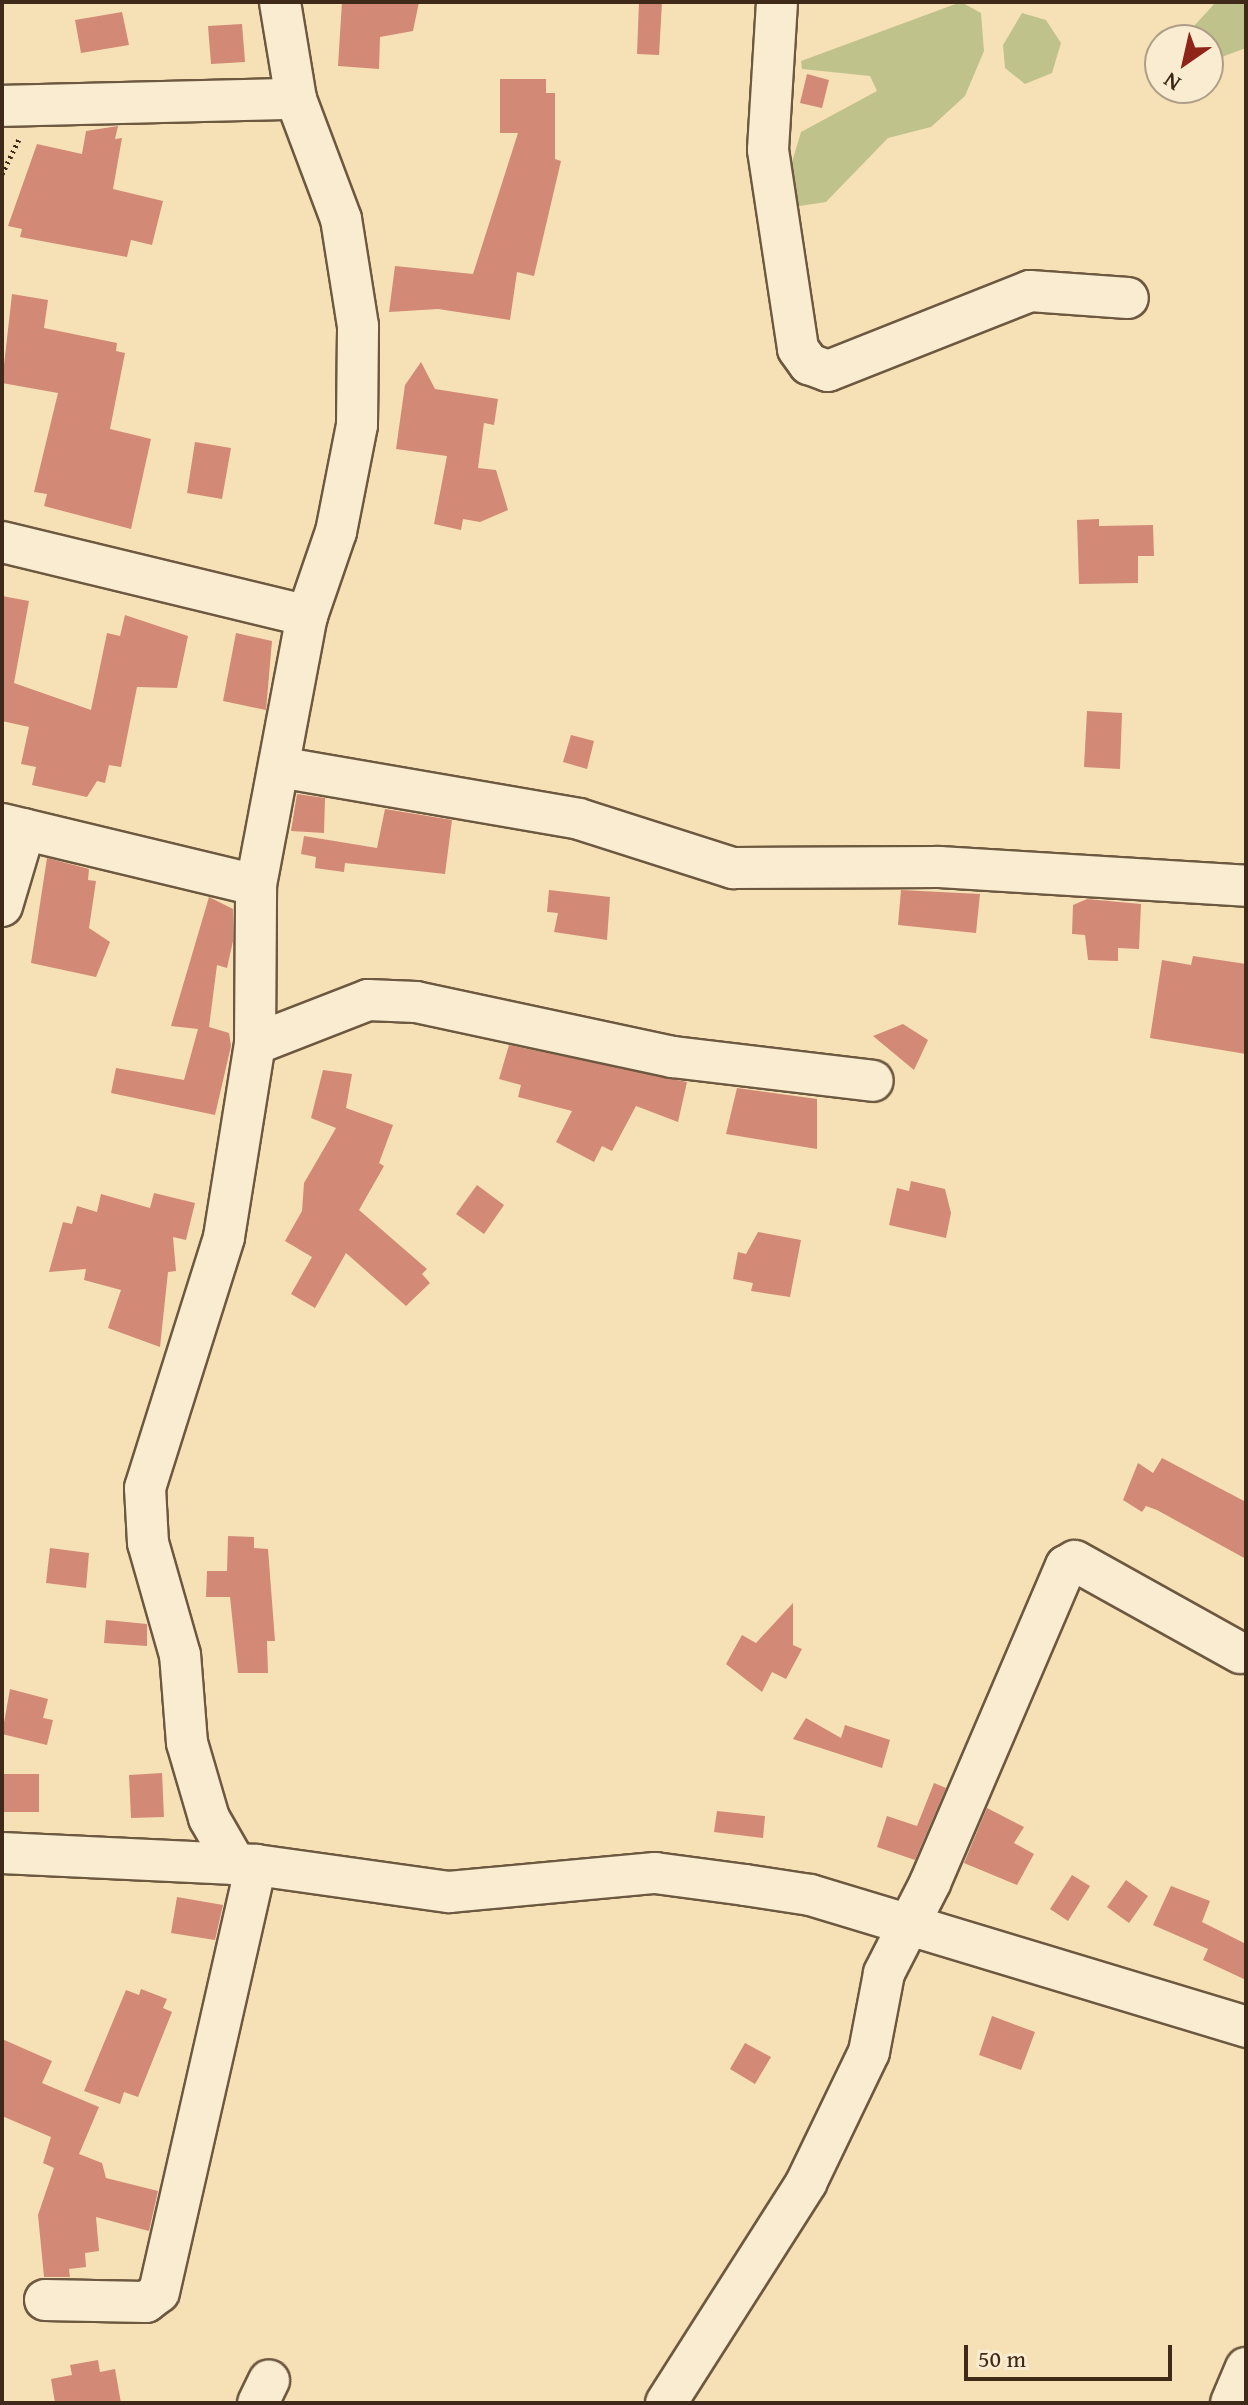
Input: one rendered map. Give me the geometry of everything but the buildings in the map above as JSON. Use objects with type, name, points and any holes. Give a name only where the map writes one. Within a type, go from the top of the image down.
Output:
[{"type":"street","points":[[45,2300],[146,2302],[159,2292],[246,1865],[209,1818],[187,1743],[180,1655],[148,1543],[145,1488],[206,1314],[255,1044],[256,885],[307,616],[336,532],[357,425],[358,326],[341,219],[296,99],[280,2]]},
{"type":"street","points":[[777,2],[768,150],[798,349],[809,364],[828,371],[1030,291],[1128,298]]},
{"type":"street","points":[[2,106],[296,99]]},
{"type":"street","points":[[2,542],[307,616]]},
{"type":"street","points":[[279,767],[579,819],[733,868],[939,867],[1246,886]]},
{"type":"street","points":[[2,906],[13,827],[256,885]]},
{"type":"street","points":[[255,1044],[368,1000],[416,1002],[673,1057],[873,1081]]},
{"type":"street","points":[[666,2403],[806,2183],[869,2052],[884,1973],[906,1923],[930,1883],[1066,1566],[1075,1561],[1240,1653]]},
{"type":"street","points":[[2,1853],[246,1865],[449,1892],[655,1873],[810,1895],[1246,2027]]},
{"type":"street","points":[[1231,2403],[1246,2368]]},
{"type":"green space","points":[[961,2],[981,13],[984,51],[965,96],[931,127],[888,138],[826,202],[793,207],[786,182],[801,132],[877,91],[870,76],[802,69],[801,61]]},
{"type":"green space","points":[[1216,2],[1246,2],[1246,48],[1224,56],[1224,24],[1196,24]]},
{"type":"green space","points":[[1022,13],[1046,20],[1061,43],[1052,73],[1025,84],[1005,68],[1003,45]]}]
